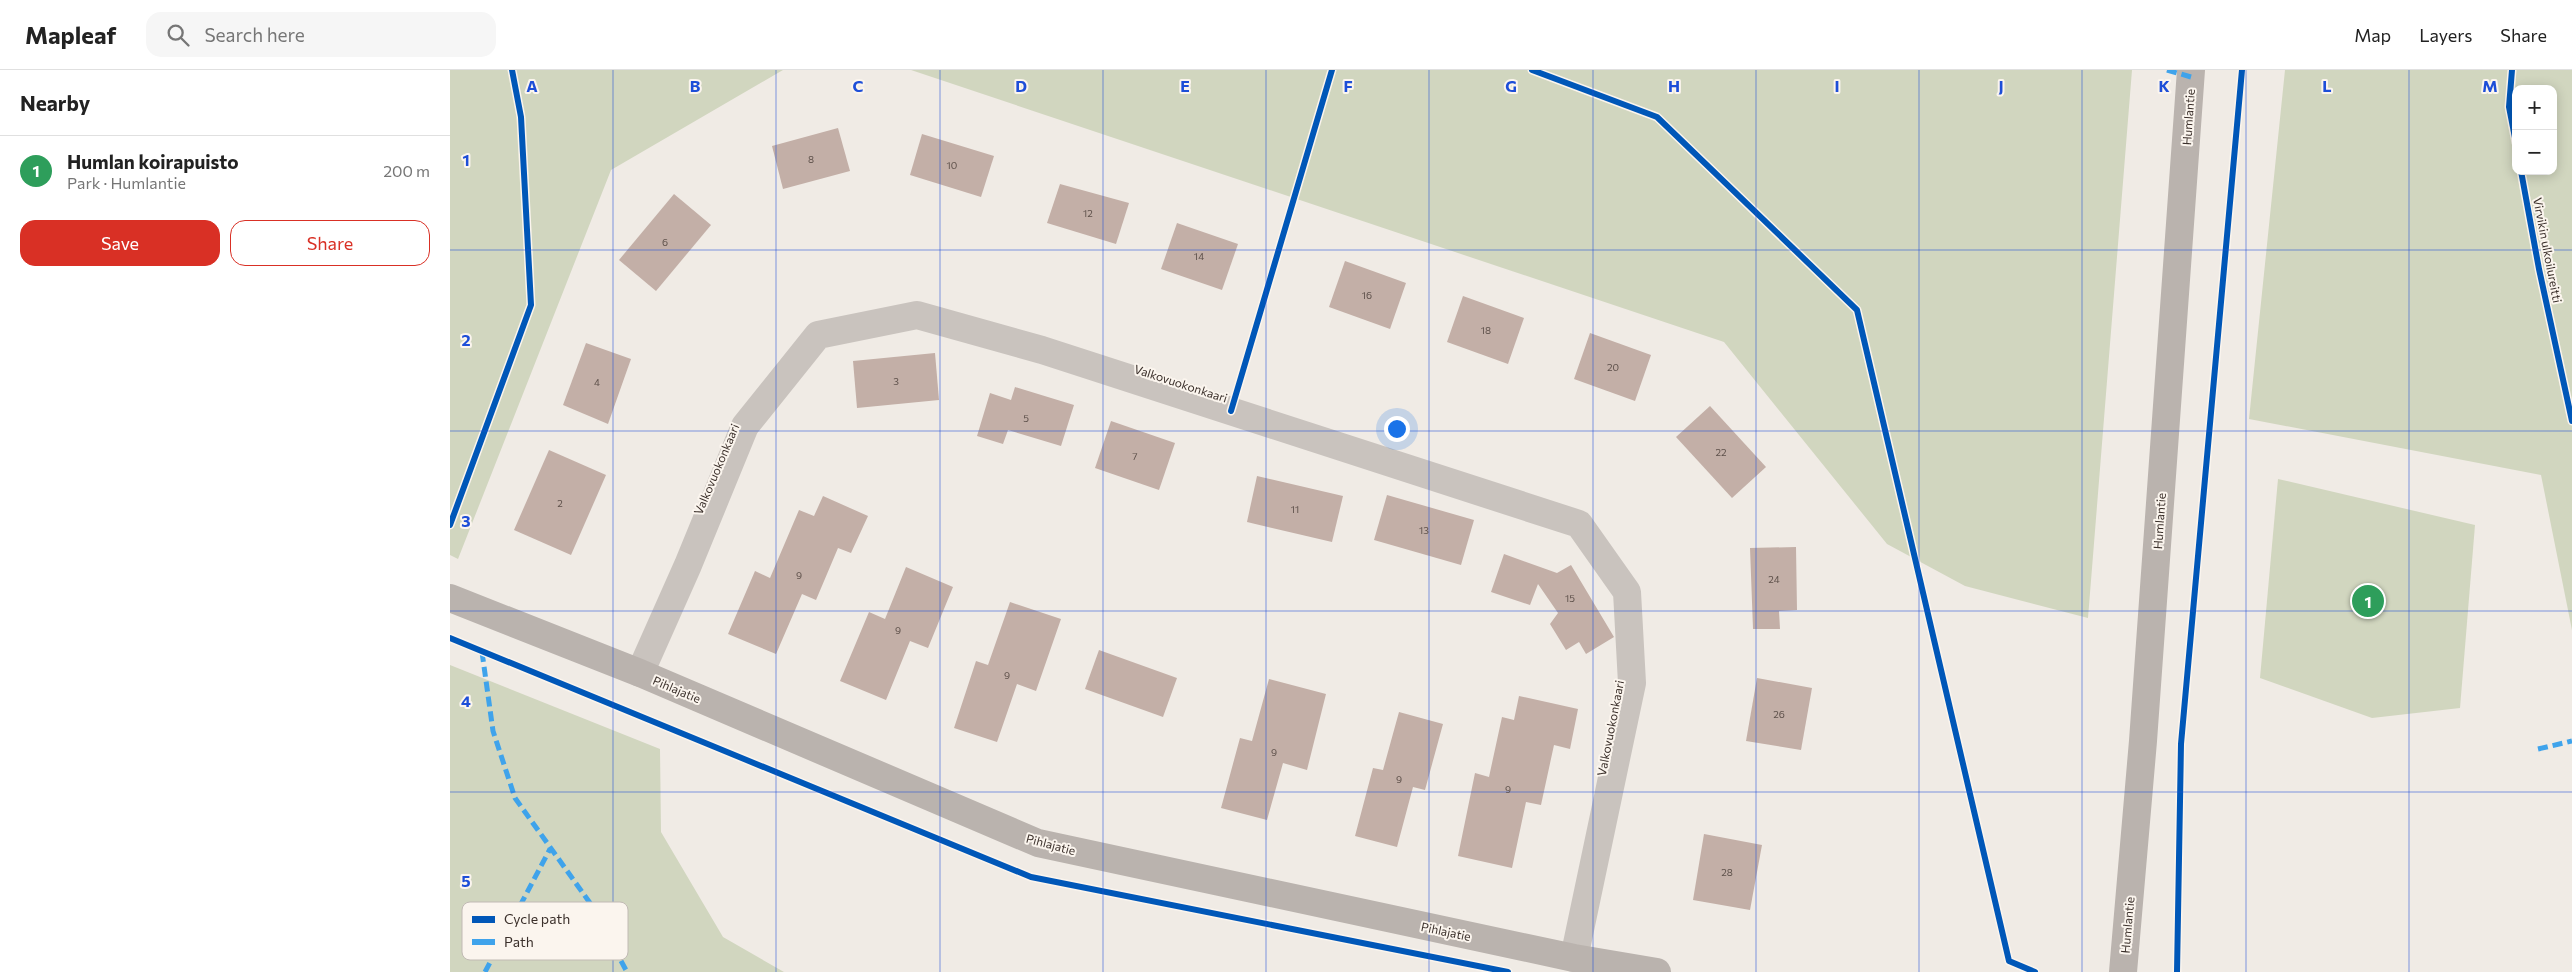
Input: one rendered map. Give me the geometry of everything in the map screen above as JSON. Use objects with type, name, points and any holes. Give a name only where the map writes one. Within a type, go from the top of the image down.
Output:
[{"type":"street","name":"Humlantie","points":[[2123,972],[2143,741],[2191,70]]},
{"type":"street","name":"Valkovuokonkaari","points":[[640,673],[688,566],[745,426],[818,335],[917,315],[1042,350],[1579,524],[1627,592],[1632,683],[1574,958]]},
{"type":"street","name":"Pihlajatie","points":[[450,598],[640,673],[1038,843],[1574,958],[1657,972]]},
{"type":"green space","points":[[450,70],[783,70],[611,170],[458,559],[450,555]]},
{"type":"green space","points":[[911,70],[2132,70],[2088,618],[1965,586],[1887,544],[1724,342]]},
{"type":"green space","points":[[2285,70],[2572,70],[2572,630],[2541,475],[2249,419]]},
{"type":"green space","points":[[2278,479],[2475,525],[2460,708],[2372,718],[2260,678]]},
{"type":"green space","points":[[450,665],[660,749],[661,832],[723,937],[784,972],[450,972]]},
{"type":"building","points":[[838,128],[850,171],[783,189],[772,146]]},
{"type":"building","points":[[922,134],[994,156],[981,197],[910,175]]},
{"type":"building","points":[[1060,184],[1129,203],[1116,244],[1047,223]]},
{"type":"building","points":[[674,194],[711,225],[656,291],[619,260]]},
{"type":"building","points":[[1177,223],[1238,244],[1222,290],[1161,269]]},
{"type":"building","points":[[1345,261],[1406,283],[1390,329],[1329,307]]},
{"type":"building","points":[[1463,296],[1524,318],[1508,364],[1447,342]]},
{"type":"building","points":[[1590,333],[1651,355],[1635,401],[1574,379]]},
{"type":"building","points":[[586,343],[631,359],[608,424],[563,405]]},
{"type":"building","points":[[935,353],[939,400],[857,408],[853,361]]},
{"type":"building","points":[[1015,387],[1074,405],[1061,446],[1008,430],[1003,444],[977,436],[990,393],[1011,400]]},
{"type":"building","points":[[1710,406],[1766,467],[1732,498],[1676,437]]},
{"type":"building","points":[[1111,421],[1175,443],[1159,490],[1095,468]]},
{"type":"building","points":[[549,450],[606,475],[571,555],[514,530]]},
{"type":"building","points":[[1257,476],[1343,496],[1332,542],[1247,522]]},
{"type":"building","points":[[1387,495],[1474,520],[1461,565],[1374,540]]},
{"type":"building","points":[[823,496],[868,516],[851,553],[838,548],[816,600],[802,594],[776,654],[728,634],[755,571],[770,578],[799,510],[814,516]]},
{"type":"building","points":[[1796,547],[1797,610],[1779,611],[1780,629],[1753,629],[1750,548]]},
{"type":"building","points":[[1504,554],[1557,573],[1571,565],[1614,637],[1586,654],[1579,642],[1566,650],[1550,624],[1558,613],[1538,584],[1530,605],[1491,592]]},
{"type":"building","points":[[906,567],[953,587],[928,648],[910,641],[886,700],[840,681],[869,612],[885,619]]},
{"type":"building","points":[[1010,602],[1061,619],[1036,691],[1017,684],[997,742],[954,728],[976,661],[988,665]]},
{"type":"building","points":[[1099,650],[1177,678],[1163,717],[1085,689]]},
{"type":"building","points":[[1757,678],[1812,688],[1801,750],[1746,741]]},
{"type":"building","points":[[1269,679],[1326,694],[1307,770],[1283,763],[1267,820],[1221,808],[1240,738],[1252,741]]},
{"type":"building","points":[[1519,696],[1578,709],[1570,749],[1554,745],[1541,805],[1526,802],[1512,868],[1458,856],[1475,773],[1489,777],[1502,717],[1514,720]]},
{"type":"building","points":[[1399,712],[1443,724],[1425,790],[1413,787],[1397,847],[1355,836],[1373,768],[1383,770]]},
{"type":"building","points":[[1704,834],[1762,845],[1750,910],[1693,900]]},
{"type":"marked path","points":[[2167,70],[2191,77]]},
{"type":"marked path","points":[[482,652],[493,731],[515,798],[589,902]]},
{"type":"marked path","points":[[2538,749],[2572,741]]},
{"type":"marked path","points":[[522,902],[550,849]]},
{"type":"marked path","points":[[485,972],[491,960]]},
{"type":"marked path","points":[[621,960],[627,972]]},
{"type":"cycle path","points":[[450,525],[531,305],[521,117],[512,70]]},
{"type":"cycle path","points":[[1231,411],[1332,70]]},
{"type":"cycle path","points":[[1532,70],[1657,117],[1857,310],[2009,961],[2035,972]]},
{"type":"cycle path","points":[[2177,972],[2181,744],[2242,70]]},
{"type":"cycle path","points":[[2512,70],[2509,107],[2513,130]]},
{"type":"cycle path","name":"Virvikin ulkoilureitti","points":[[2522,175],[2539,269],[2572,421]]},
{"type":"cycle path","points":[[450,638],[1031,877],[1508,972]]},
{"type":"place","name":"Humlan koirapuisto","points":[[2368,601]]}]
